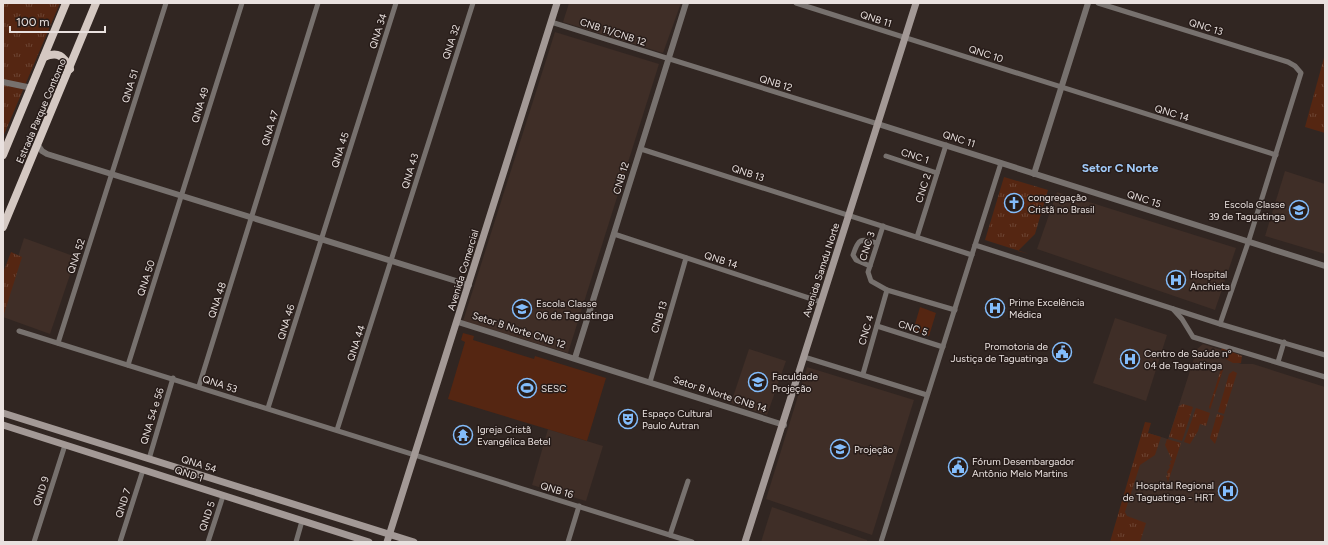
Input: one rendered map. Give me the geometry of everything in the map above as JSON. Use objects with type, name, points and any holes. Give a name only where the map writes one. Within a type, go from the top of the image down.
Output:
[{"type":"highway","name":"Estrada Parque Contorno","points":[[3,156],[66,3]]},
{"type":"highway","name":"Estrada Parque Contorno","points":[[3,227],[70,69],[96,3]]},
{"type":"highway","points":[[44,57],[58,54],[65,59],[70,69]]},
{"type":"main road","name":"Avenida Comercial","points":[[388,542],[557,3]]},
{"type":"main road","name":"Avenida Samdu Norte","points":[[745,542],[784,425],[821,302],[916,3]]},
{"type":"main road","name":"QNA 54","points":[[3,413],[414,542]]},
{"type":"main road","name":"QND 1","points":[[3,425],[370,542]]},
{"type":"main road","points":[[176,480],[181,475],[179,468]]},
{"type":"main road","points":[[190,485],[189,478],[195,473]]},
{"type":"main road","points":[[337,532],[342,526],[342,519]]},
{"type":"street","name":"QNA 51","points":[[112,174],[166,3]]},
{"type":"street","name":"QNA 49","points":[[181,196],[242,3]]},
{"type":"street","name":"QNA 47","points":[[252,219],[318,3]]},
{"type":"street","name":"QNA 34","points":[[376,65],[396,3]]},
{"type":"street","name":"QNA 32","points":[[446,86],[473,3]]},
{"type":"street","name":"CNB 12","points":[[574,358],[686,3]]},
{"type":"street","name":"QNB 11","points":[[796,3],[904,38]]},
{"type":"street","points":[[1034,174],[1088,3]]},
{"type":"street","name":"QNC 13","points":[[1098,3],[1288,62],[1299,70],[1300,77],[1276,156]]},
{"type":"street","name":"CNB 11/CNB 12","points":[[551,22],[668,60]]},
{"type":"street","name":"QNC 10","points":[[904,38],[1062,88]]},
{"type":"street","name":"QNB 12","points":[[668,60],[878,124]]},
{"type":"street","name":"QNA 45","points":[[321,240],[376,65]]},
{"type":"street","points":[[3,82],[32,88]]},
{"type":"street","name":"QNA 43","points":[[391,261],[446,86]]},
{"type":"street","name":"QNC 14","points":[[1062,88],[1276,156]]},
{"type":"street","name":"QNC 11","points":[[878,124],[1034,174]]},
{"type":"street","points":[[38,144],[42,151],[47,154],[252,219],[469,285]]},
{"type":"street","name":"CNC 2","points":[[916,237],[946,145]]},
{"type":"street","name":"QNB 13","points":[[641,149],[972,254]]},
{"type":"street","points":[[32,158],[47,154]]},
{"type":"street","name":"CNC 1","points":[[886,156],[937,173]]},
{"type":"street","points":[[1220,324],[1276,156]]},
{"type":"street","points":[[881,542],[1001,163]]},
{"type":"street","name":"QNA 52","points":[[58,343],[112,174]]},
{"type":"street","name":"QNC 15","points":[[1034,174],[1248,243],[1325,266]]},
{"type":"street","name":"QNA 50","points":[[128,365],[181,196]]},
{"type":"street","name":"QNA 48","points":[[199,386],[252,219]]},
{"type":"street","name":"CNC 3","points":[[883,226],[868,272],[871,281],[887,290]]},
{"type":"street","name":"QNB 14","points":[[614,234],[821,302]]},
{"type":"street","points":[[870,266],[856,260],[853,255],[856,245],[864,239],[877,243]]},
{"type":"street","name":"QNA 46","points":[[268,408],[321,240]]},
{"type":"street","points":[[975,245],[1220,324],[1325,355]]},
{"type":"street","name":"CNB 13","points":[[650,382],[686,258]]},
{"type":"street","name":"QNA 44","points":[[337,430],[391,261]]},
{"type":"street","points":[[887,290],[955,310]]},
{"type":"street","name":"CNC 4","points":[[863,374],[887,290]]},
{"type":"street","points":[[1172,308],[1182,318],[1193,337],[1325,377]]},
{"type":"street","name":"Setor B Norte CNB 12","points":[[458,322],[650,382]]},
{"type":"street","name":"CNC 5","points":[[877,326],[942,348]]},
{"type":"street","name":"QNA 53","points":[[19,331],[416,455]]},
{"type":"street","points":[[1278,362],[1284,342]]},
{"type":"street","points":[[804,357],[927,395]]},
{"type":"street","name":"QNA 54 e 56","points":[[149,459],[173,378]]},
{"type":"street","name":"Setor B Norte CNB 14","points":[[650,382],[784,425]]},
{"type":"street","name":"QND 9","points":[[34,542],[65,445]]},
{"type":"street","name":"QNB 16","points":[[416,455],[692,542]]},
{"type":"street","name":"QND 7","points":[[120,542],[143,470]]},
{"type":"street","points":[[670,535],[688,481]]},
{"type":"street","name":"QND 5","points":[[208,542],[223,496]]},
{"type":"street","points":[[568,542],[579,506]]},
{"type":"street","points":[[296,542],[302,521]]},
{"type":"shaded area","points":[[569,3],[681,3],[663,53],[563,22]]},
{"type":"shaded area","points":[[555,32],[659,64],[568,353],[463,321]]},
{"type":"shaded area","name":"Escola Classe 39 de Taguatinga","points":[[1285,171],[1325,184],[1325,254],[1265,236]]},
{"type":"shaded area","name":"Hospital Anchieta","points":[[1057,192],[1236,248],[1215,310],[1037,249]]},
{"type":"shaded area","points":[[24,238],[76,257],[50,334],[3,317],[3,304]]},
{"type":"shaded area","name":"Centro de Saúde nº 04 de Taguatinga","points":[[1115,318],[1167,335],[1146,401],[1093,383]]},
{"type":"shaded area","name":"Hospital Regional de Taguatinga - HRT","points":[[1203,344],[1227,352],[1225,359],[1242,364],[1253,364],[1325,387],[1325,542],[1114,542],[1148,433],[1168,439],[1197,349]]},
{"type":"shaded area","name":"Faculdade Projeção","points":[[749,349],[786,361],[767,415],[731,403]]},
{"type":"shaded area","name":"Projeção","points":[[807,367],[914,400],[872,535],[766,499]]},
{"type":"shaded area","points":[[548,429],[603,446],[586,501],[532,485]]},
{"type":"shaded area","points":[[772,507],[867,540],[867,542],[761,542]]},
{"type":"green space","points":[[3,3],[60,3],[3,137]]},
{"type":"green space","points":[[1325,54],[1325,133],[1305,127]]},
{"type":"green space","points":[[1004,177],[1048,190],[1035,234],[1018,251],[985,240]]},
{"type":"green space","points":[[11,252],[22,257],[4,314],[3,273]]},
{"type":"green space","points":[[920,307],[936,313],[929,336],[913,331]]},
{"type":"green space","name":"SESC","points":[[463,333],[474,336],[473,340],[534,359],[535,356],[606,378],[587,441],[448,399],[465,342],[461,340]]},
{"type":"green space","points":[[1222,348],[1242,356],[1241,363],[1233,363],[1224,358],[1226,352],[1221,350]]},
{"type":"green space","points":[[1221,369],[1223,370],[1210,410],[1209,407]]},
{"type":"green space","points":[[1233,371],[1237,373],[1224,414],[1218,412],[1229,374]]},
{"type":"green space","points":[[1183,404],[1193,407],[1182,441],[1169,437],[1179,406]]},
{"type":"green space","points":[[1196,408],[1210,413],[1206,426],[1200,424],[1198,431],[1190,444],[1184,442]]},
{"type":"green space","points":[[1217,414],[1224,416],[1215,444],[1210,438]]},
{"type":"green space","points":[[1145,422],[1151,423],[1148,433],[1161,437],[1155,455],[1140,465],[1125,512],[1127,516],[1146,523],[1140,542],[1110,542]]},
{"type":"green space","points":[[1167,439],[1181,443],[1168,482],[1166,476],[1168,475],[1167,472],[1170,467],[1169,465],[1171,464],[1170,461],[1172,460],[1165,445]]},
{"type":"place","name":"congregação Cristã no Brasil","points":[[1014,203]]},
{"type":"place","name":"Escola Classe 39 de Taguatinga","points":[[1299,210]]},
{"type":"place","name":"Hospital Anchieta","points":[[1176,280]]},
{"type":"place","name":"Prime Excelência Médica","points":[[995,308]]},
{"type":"place","name":"Escola Classe 06 de Taguatinga","points":[[522,309]]},
{"type":"place","name":"Promotoria de Justiça de Taguatinga","points":[[1062,352]]},
{"type":"place","name":"Centro de Saúde nº 04 de Taguatinga","points":[[1130,359]]},
{"type":"place","name":"Faculdade Projeção","points":[[758,382]]},
{"type":"place","name":"SESC","points":[[527,388]]},
{"type":"place","name":"Espaço Cultural Paulo Autran","points":[[628,419]]},
{"type":"place","name":"Igreja Cristã Evangélica Betel","points":[[463,435]]},
{"type":"place","name":"Projeção","points":[[840,449]]},
{"type":"place","name":"Fórum Desembargador Antônio Melo Martins","points":[[958,467]]},
{"type":"place","name":"Hospital Regional de Taguatinga - HRT","points":[[1228,491]]},
{"type":"district","name":"Setor C Norte","points":[[1120,168]]}]
